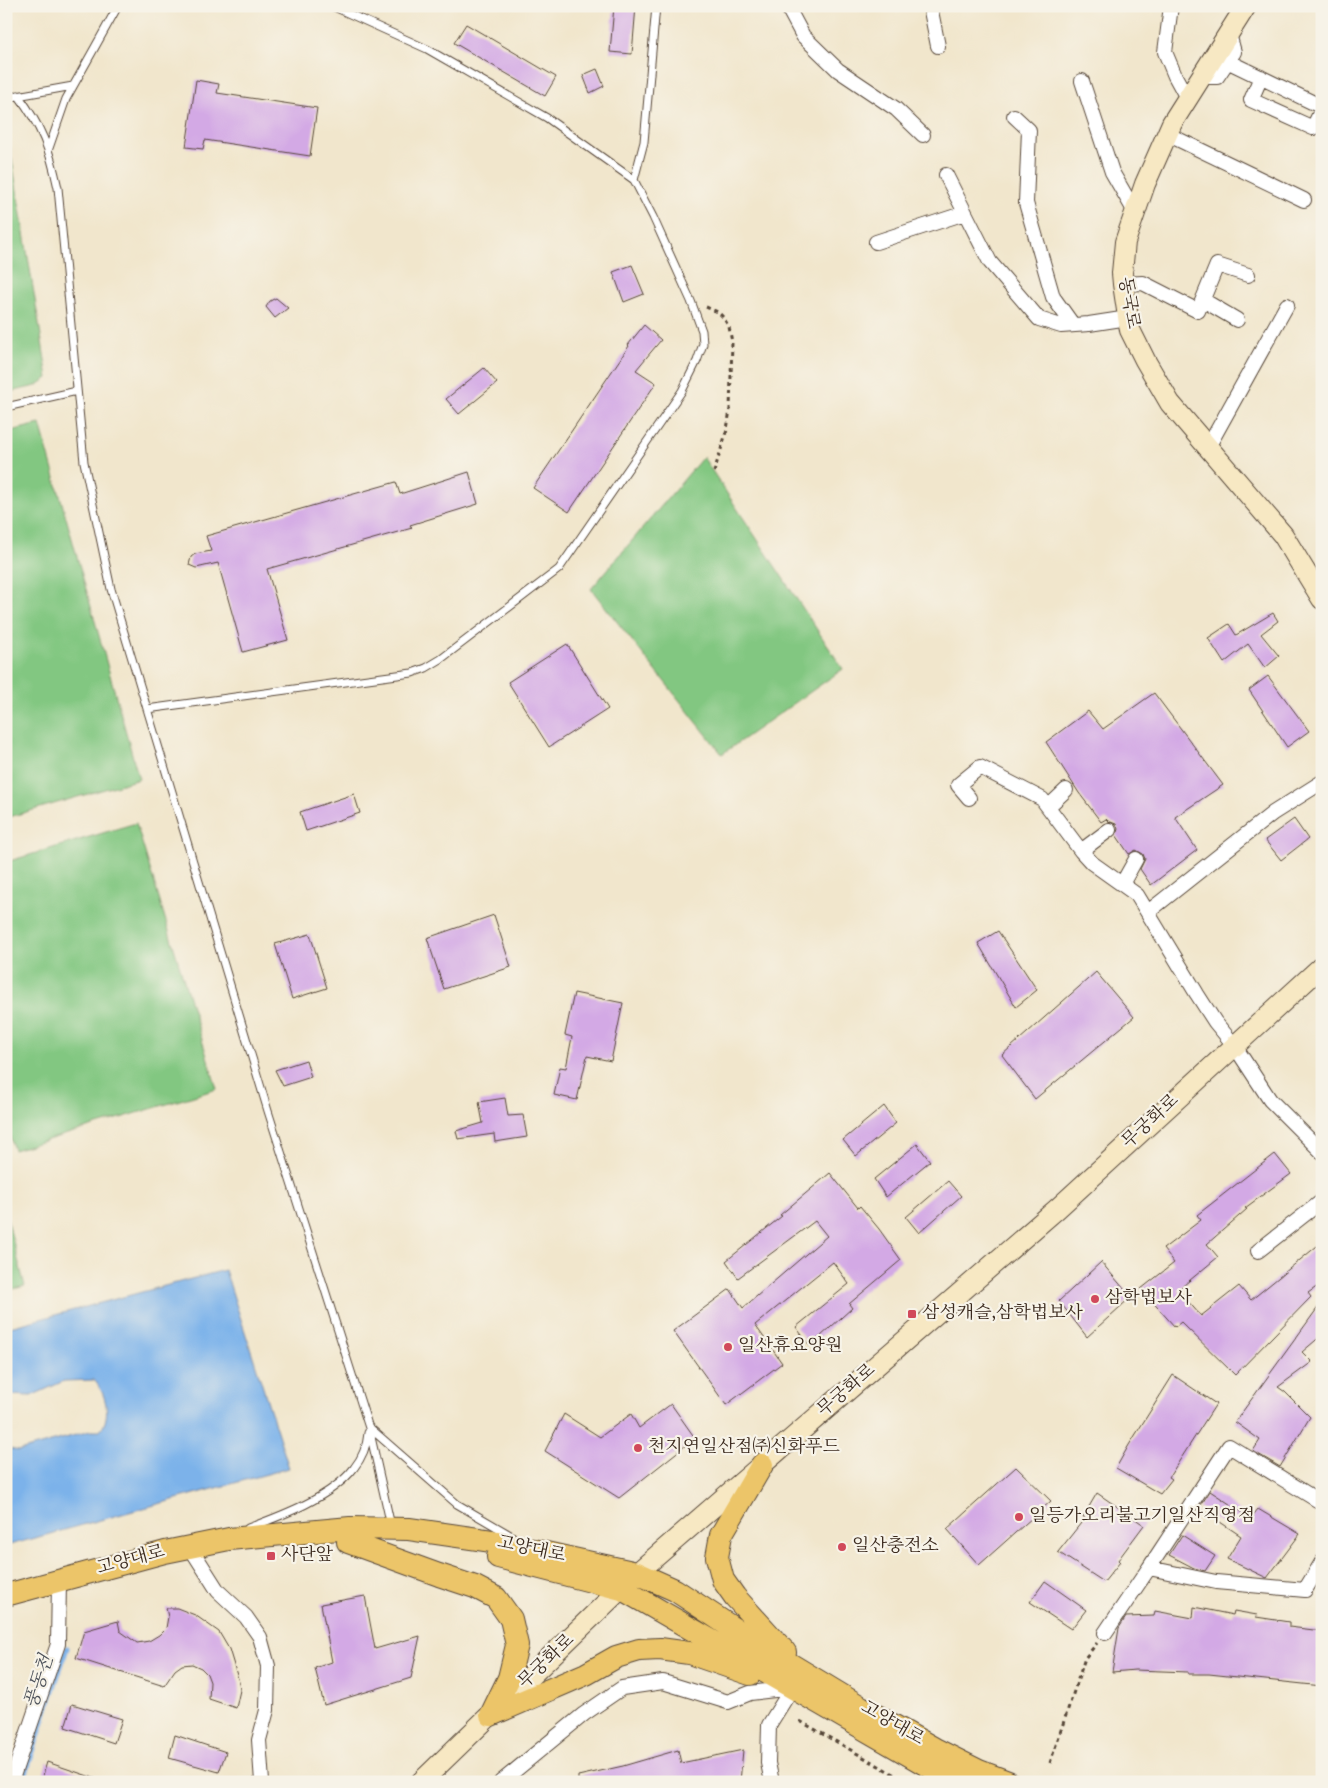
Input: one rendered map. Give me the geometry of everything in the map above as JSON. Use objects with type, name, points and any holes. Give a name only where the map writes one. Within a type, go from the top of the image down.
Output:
[{"type":"main road","name":"동국로","points":[[1246,6],[1187,98],[1167,134],[1145,184],[1125,242],[1122,273],[1123,284],[1130,330],[1170,403],[1283,536],[1322,599]]},
{"type":"main road","name":"무궁화로","points":[[421,1782],[629,1581],[1058,1208],[1322,966]]},
{"type":"main road","points":[[762,1465],[720,1535],[717,1556],[718,1566],[722,1580],[797,1680]]},
{"type":"main road","name":"고양대로","points":[[6,1610],[59,1587],[165,1552],[200,1549],[288,1533],[350,1528],[409,1529],[492,1541],[542,1552],[629,1581],[797,1680],[959,1782]]},
{"type":"main road","points":[[348,1542],[475,1587],[496,1598],[511,1619],[517,1645],[509,1678],[491,1715]]},
{"type":"main road","name":"고양대로","points":[[200,1549],[231,1552],[348,1542],[392,1542],[483,1553],[629,1581]]},
{"type":"main road","name":"고양대로","points":[[6,1595],[59,1587]]},
{"type":"main road","points":[[491,1715],[586,1674],[616,1656],[644,1650],[660,1649],[689,1653],[797,1680]]},
{"type":"main road","name":"고양대로","points":[[937,1767],[980,1770],[1008,1782]]},
{"type":"street","points":[[787,6],[803,36],[838,70],[896,109],[923,135]]},
{"type":"street","points":[[930,6],[938,46]]},
{"type":"street","points":[[1171,6],[1165,52],[1187,98]]},
{"type":"street","points":[[1201,77],[1218,77],[1229,62],[1234,52],[1229,34]]},
{"type":"street","points":[[1229,62],[1261,77],[1322,108],[1313,128],[1251,100],[1261,77]]},
{"type":"street","points":[[1082,81],[1112,172],[1135,212]]},
{"type":"street","points":[[1014,116],[1029,130],[1026,203],[1053,297],[1073,325]]},
{"type":"street","points":[[1167,134],[1304,200]]},
{"type":"street","points":[[946,175],[990,262],[1039,319],[1061,326],[1128,318]]},
{"type":"street","points":[[876,242],[965,213]]},
{"type":"street","points":[[1123,284],[1143,283],[1198,311],[1218,265],[1248,275]]},
{"type":"street","points":[[1202,300],[1237,320]]},
{"type":"street","points":[[1208,447],[1286,305]]},
{"type":"street","points":[[969,798],[958,785],[980,767],[1042,799],[1081,852],[1092,863],[1137,895],[1202,1001],[1270,1100],[1322,1152]]},
{"type":"street","points":[[1148,912],[1273,813],[1322,782]]},
{"type":"street","points":[[1048,807],[1066,790]]},
{"type":"street","points":[[1081,852],[1109,830]]},
{"type":"street","points":[[1122,884],[1136,859]]},
{"type":"street","points":[[1258,1250],[1322,1201]]},
{"type":"street","points":[[1105,1633],[1229,1446],[1322,1503]]},
{"type":"street","points":[[200,1549],[218,1591],[246,1617],[260,1637],[268,1666],[267,1710],[259,1740],[262,1782]]},
{"type":"street","points":[[1149,1568],[1216,1582],[1305,1590],[1322,1562]]},
{"type":"street","points":[[11,1782],[58,1644],[59,1587]]},
{"type":"street","points":[[501,1782],[584,1714],[622,1688],[663,1682],[728,1702],[750,1693],[797,1680]]},
{"type":"street","points":[[772,1782],[768,1763],[769,1724],[797,1680]]},
{"type":"lane","points":[[48,148],[73,86],[118,6]]},
{"type":"lane","points":[[147,709],[412,672],[426,668],[441,659],[559,570],[682,391],[692,374],[703,344],[702,332],[691,301],[634,180],[547,118],[427,49],[332,6]]},
{"type":"lane","points":[[634,180],[644,142],[656,6]]},
{"type":"lane","points":[[6,98],[73,86]]},
{"type":"lane","points":[[18,96],[35,119],[48,148],[58,188],[84,462],[111,589],[268,1111],[369,1428],[392,1529]]},
{"type":"lane","points":[[6,407],[77,391]]},
{"type":"lane","points":[[200,1549],[292,1511],[336,1485],[355,1468],[367,1445],[369,1428]]},
{"type":"lane","points":[[369,1428],[457,1504],[503,1532],[542,1552]]},
{"type":"path","points":[[691,301],[718,312],[729,327],[732,342],[730,409],[727,430],[714,472]]},
{"type":"path","points":[[1050,1763],[1085,1658],[1105,1633]]},
{"type":"path","points":[[800,1720],[908,1782]]},
{"type":"green space","points":[[6,140],[9,142],[48,378],[36,386],[6,393]]},
{"type":"green space","points":[[40,424],[139,779],[6,818],[6,432]]},
{"type":"green space","points":[[703,457],[843,669],[722,754],[591,589]]},
{"type":"green space","points":[[136,823],[217,1089],[14,1150],[6,1124],[6,862]]},
{"type":"green space","points":[[6,1215],[25,1286],[6,1291]]},
{"type":"water","points":[[225,1270],[289,1468],[6,1546],[6,1448],[19,1451],[90,1431],[100,1431],[104,1425],[107,1412],[102,1391],[94,1380],[64,1381],[31,1396],[6,1395],[6,1328]]},
{"type":"building","points":[[614,6],[636,6],[632,54],[610,52]]},
{"type":"building","points":[[466,24],[556,77],[545,96],[454,43]]},
{"type":"building","points":[[597,69],[604,86],[590,93],[583,75]]},
{"type":"building","points":[[196,80],[219,84],[217,93],[317,108],[310,156],[205,140],[203,149],[186,147]]},
{"type":"building","points":[[632,265],[644,294],[624,302],[613,272]]},
{"type":"building","points":[[276,298],[288,308],[275,318],[266,307],[270,301]]},
{"type":"building","points":[[644,325],[661,340],[636,370],[656,383],[569,512],[533,488],[628,345]]},
{"type":"building","points":[[484,368],[497,383],[459,414],[446,399]]},
{"type":"building","points":[[469,472],[478,504],[410,525],[412,528],[267,569],[288,640],[243,652],[218,563],[196,568],[189,565],[191,557],[195,554],[211,551],[206,536],[396,482],[400,494]]},
{"type":"building","points":[[1273,613],[1278,621],[1261,634],[1279,656],[1265,668],[1248,644],[1224,663],[1208,638],[1229,624],[1236,635]]},
{"type":"building","points":[[567,644],[608,709],[549,747],[508,682]]},
{"type":"building","points":[[1268,676],[1309,731],[1287,747],[1249,690]]},
{"type":"building","points":[[1154,693],[1223,785],[1175,817],[1197,850],[1151,885],[1140,869],[1145,859],[1143,854],[1136,850],[1129,854],[1116,835],[1118,829],[1116,824],[1106,819],[1101,822],[1079,793],[1046,742],[1088,711],[1103,729]]},
{"type":"building","points":[[354,794],[360,813],[306,831],[300,812]]},
{"type":"building","points":[[1294,819],[1308,839],[1281,860],[1265,840]]},
{"type":"building","points":[[494,915],[511,967],[444,989],[427,938]]},
{"type":"building","points":[[998,931],[1037,990],[1016,1007],[978,943]]},
{"type":"building","points":[[310,934],[327,988],[292,999],[275,944]]},
{"type":"building","points":[[1096,972],[1134,1017],[1035,1099],[1002,1055]]},
{"type":"building","points":[[574,993],[623,1003],[611,1061],[587,1056],[577,1100],[554,1095],[560,1067],[566,1068],[572,1037],[565,1035]]},
{"type":"building","points":[[306,1060],[311,1077],[283,1086],[275,1070]]},
{"type":"building","points":[[505,1098],[508,1116],[523,1115],[527,1137],[495,1142],[494,1134],[458,1139],[456,1131],[483,1123],[479,1102]]},
{"type":"building","points":[[884,1106],[896,1123],[856,1156],[843,1140]]},
{"type":"building","points":[[917,1144],[930,1161],[886,1197],[874,1179]]},
{"type":"building","points":[[1275,1154],[1291,1174],[1245,1208],[1247,1209],[1207,1244],[1218,1257],[1178,1290],[1201,1316],[1239,1286],[1251,1300],[1322,1242],[1322,1283],[1308,1293],[1311,1297],[1235,1375],[1181,1322],[1175,1327],[1141,1289],[1174,1263],[1163,1249],[1201,1220],[1197,1215]]},
{"type":"building","points":[[830,1173],[858,1208],[860,1206],[879,1229],[901,1260],[849,1304],[852,1308],[810,1346],[796,1327],[849,1284],[833,1262],[755,1325],[782,1363],[726,1405],[673,1331],[730,1289],[743,1308],[827,1236],[815,1221],[738,1278],[726,1261],[782,1216],[780,1215]]},
{"type":"building","points":[[948,1181],[961,1196],[919,1233],[906,1217]]},
{"type":"building","name":"삼학법보사","points":[[1101,1262],[1131,1297],[1087,1337],[1059,1301]]},
{"type":"building","points":[[1322,1302],[1322,1335],[1302,1352],[1312,1362],[1278,1387],[1310,1417],[1280,1467],[1253,1451],[1260,1440],[1235,1422]]},
{"type":"building","points":[[1173,1375],[1216,1404],[1169,1477],[1172,1479],[1160,1494],[1116,1468]]},
{"type":"building","points":[[671,1404],[695,1438],[619,1498],[545,1451],[564,1414],[600,1437],[631,1414],[639,1428]]},
{"type":"building","points":[[1016,1467],[1051,1501],[979,1565],[947,1529]]},
{"type":"building","points":[[1210,1491],[1251,1518],[1258,1509],[1300,1534],[1267,1578],[1227,1559],[1241,1536],[1199,1508]]},
{"type":"building","points":[[1097,1493],[1144,1525],[1118,1560],[1120,1562],[1104,1582],[1058,1552],[1085,1518],[1083,1517]]},
{"type":"building","points":[[1182,1535],[1215,1556],[1205,1571],[1194,1568],[1169,1555]]},
{"type":"building","points":[[1045,1581],[1086,1610],[1071,1629],[1030,1602]]},
{"type":"building","points":[[365,1596],[375,1649],[420,1636],[411,1678],[324,1705],[315,1668],[332,1662],[321,1604]]},
{"type":"building","points":[[1194,1607],[1233,1615],[1234,1611],[1257,1615],[1256,1617],[1289,1622],[1289,1627],[1322,1631],[1322,1686],[1209,1674],[1188,1674],[1188,1672],[1135,1670],[1112,1672],[1119,1628],[1126,1617],[1154,1616],[1155,1611],[1193,1618]]},
{"type":"building","points":[[166,1608],[177,1608],[195,1615],[219,1632],[229,1649],[239,1682],[240,1690],[236,1708],[209,1699],[210,1682],[207,1674],[201,1668],[192,1664],[182,1665],[175,1670],[164,1686],[76,1658],[84,1631],[118,1621],[120,1631],[137,1643],[149,1641],[166,1628],[168,1617]]},
{"type":"building","points":[[72,1704],[122,1719],[114,1743],[65,1727]]},
{"type":"building","points":[[175,1735],[226,1752],[219,1772],[169,1758]]},
{"type":"building","points":[[678,1750],[681,1763],[743,1750],[740,1782],[578,1782],[578,1776],[623,1766]]},
{"type":"building","points":[[47,1762],[97,1779],[97,1782],[41,1782]]},
{"type":"waterway","name":"풍동천","points":[[23,1782],[67,1648]]},
{"type":"place","name":"삼학법보사","points":[[1095,1299]]},
{"type":"place","name":"삼성캐슬,삼학법보사","points":[[912,1314]]},
{"type":"place","name":"일산휴요양원","points":[[728,1347]]},
{"type":"place","name":"천지연일산점㈜신화푸드","points":[[638,1448]]},
{"type":"place","name":"일등가오리불고기일산직영점","points":[[1019,1517]]},
{"type":"place","name":"일산충전소","points":[[842,1547]]},
{"type":"place","name":"사단앞","points":[[271,1556]]}]
